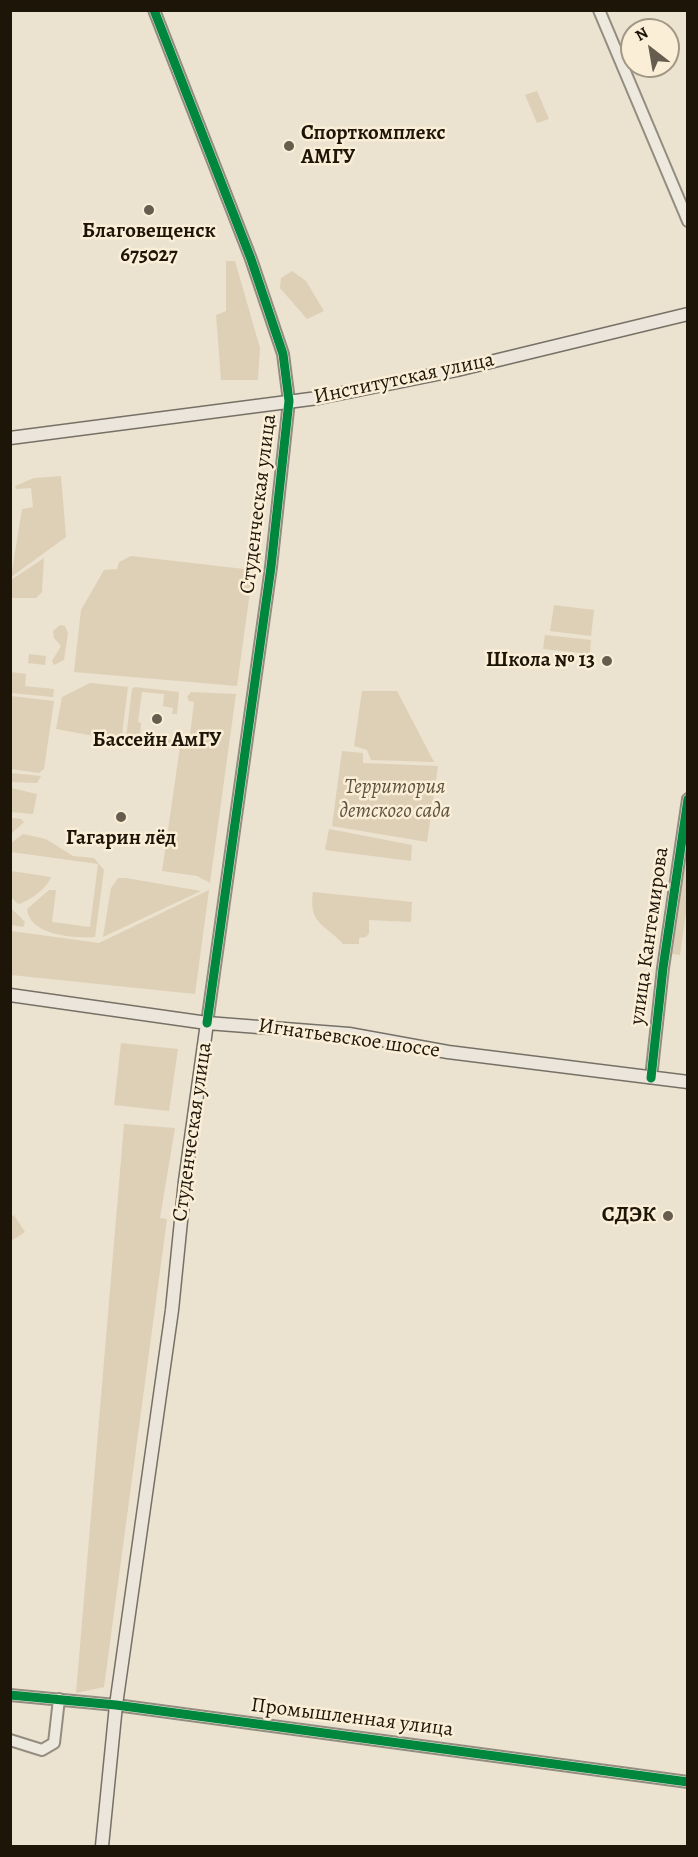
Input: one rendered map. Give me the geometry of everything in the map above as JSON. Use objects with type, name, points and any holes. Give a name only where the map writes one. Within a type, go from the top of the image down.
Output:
[{"type":"main road","name":"Институтская улица","points":[[10,438],[289,401],[458,370],[687,314]]},
{"type":"main road","name":"Игнатьевское шоссе","points":[[10,995],[207,1023],[349,1034],[448,1052],[687,1082]]},
{"type":"main road","name":"Студенческая улица","points":[[102,1846],[116,1705],[172,1310],[185,1181],[207,1023]]},
{"type":"street","name":"Студенческая улица","points":[[154,10],[251,259],[283,354],[289,401],[271,567],[207,1023]]},
{"type":"street","points":[[599,10],[687,221]]},
{"type":"street","name":"улица Кантемирова","points":[[651,1078],[663,968],[687,799]]},
{"type":"street","name":"Промышленная улица","points":[[10,1695],[116,1705],[687,1782]]},
{"type":"street","points":[[10,1740],[42,1749],[54,1743],[58,1699]]},
{"type":"green space","points":[[537,91],[549,119],[537,123],[525,95]]},
{"type":"green space","points":[[226,261],[235,261],[260,348],[258,380],[221,380],[216,315],[226,311]]},
{"type":"green space","points":[[292,271],[306,281],[324,311],[307,319],[280,288],[281,278]]},
{"type":"green space","points":[[61,476],[66,537],[11,577],[22,509],[33,507],[31,488],[16,489],[15,486],[34,478]]},
{"type":"green space","points":[[131,556],[253,570],[237,686],[74,672],[81,610],[104,570],[117,569],[119,562]]},
{"type":"green space","points":[[44,558],[42,592],[36,598],[11,598],[11,580]]},
{"type":"green space","points":[[554,605],[594,610],[591,636],[550,631]]},
{"type":"green space","points":[[60,625],[65,626],[68,633],[64,660],[54,665],[52,661],[61,646],[54,638],[53,631]]},
{"type":"green space","points":[[545,635],[591,640],[590,654],[543,649]]},
{"type":"green space","points":[[29,654],[46,656],[45,665],[28,663]]},
{"type":"green space","points":[[11,672],[26,674],[25,686],[54,689],[53,697],[11,693]]},
{"type":"green space","points":[[90,683],[128,687],[122,734],[116,740],[56,729],[62,697]]},
{"type":"green space","points":[[135,687],[179,692],[177,714],[172,714],[173,708],[163,706],[164,694],[142,692],[138,722],[141,723],[140,736],[174,740],[171,746],[129,741],[126,738],[132,689]]},
{"type":"green space","points":[[362,691],[397,691],[434,762],[371,760],[367,750],[354,746]]},
{"type":"green space","points":[[191,692],[236,694],[210,883],[197,876],[162,871],[180,744],[189,743],[194,702],[189,701],[187,697]]},
{"type":"green space","points":[[11,696],[54,701],[44,769],[39,773],[11,769]]},
{"type":"green space","name":"Территория детского сада","points":[[342,751],[363,753],[363,763],[438,766],[427,842],[332,826]]},
{"type":"green space","points":[[11,773],[41,776],[37,783],[11,782]]},
{"type":"green space","points":[[11,788],[37,794],[33,814],[11,812]]},
{"type":"green space","points":[[11,818],[21,819],[24,822],[11,834]]},
{"type":"green space","points":[[329,829],[412,845],[411,861],[325,850]]},
{"type":"green space","points":[[23,834],[46,839],[73,856],[94,858],[104,870],[95,937],[65,936],[44,930],[30,918],[27,909],[49,890],[56,890],[52,922],[90,927],[98,864],[11,852],[11,843]]},
{"type":"green space","points":[[682,857],[687,857],[687,905],[680,955],[671,954]]},
{"type":"green space","points":[[11,871],[51,877],[38,894],[18,904],[11,897]]},
{"type":"green space","points":[[118,878],[201,891],[103,937],[111,888]]},
{"type":"green space","points":[[209,890],[195,994],[11,975],[11,931],[99,943]]},
{"type":"green space","points":[[313,892],[412,902],[411,922],[369,920],[369,933],[366,937],[359,938],[359,944],[343,944],[319,923],[313,911]]},
{"type":"green space","points":[[10,907],[25,922],[23,927],[11,925]]},
{"type":"green space","points":[[121,1043],[178,1049],[169,1111],[114,1105]]},
{"type":"green space","points":[[124,1124],[175,1128],[160,1218],[167,1219],[104,1687],[76,1693]]},
{"type":"green space","points":[[14,1215],[25,1232],[11,1241],[11,1217]]},
{"type":"cycle path","points":[[154,10],[251,259],[283,354],[289,401],[271,567],[207,1023]]},
{"type":"cycle path","points":[[651,1078],[663,968],[688,799]]},
{"type":"cycle path","points":[[10,1695],[116,1705],[688,1782]]},
{"type":"place","name":"Спорткомплекс АМГУ","points":[[289,146]]},
{"type":"place","name":"Благовещенск 675027","points":[[149,210]]},
{"type":"place","name":"Школа № 13","points":[[607,661]]},
{"type":"place","name":"Бассейн АмГУ","points":[[157,719]]},
{"type":"place","name":"Гагарин лёд","points":[[121,817]]},
{"type":"place","name":"СДЭК","points":[[668,1216]]}]
